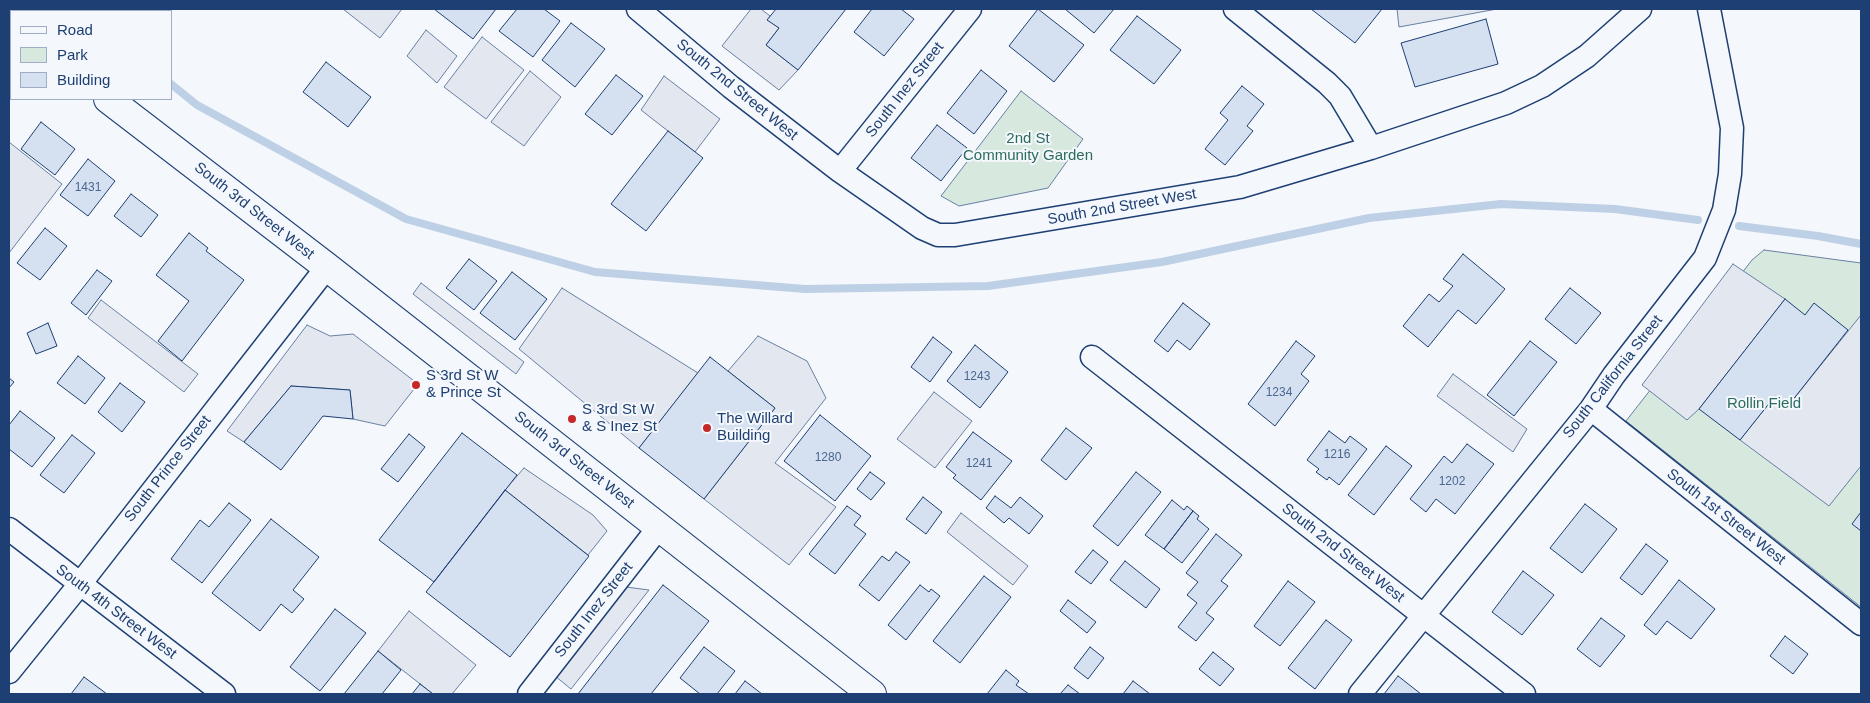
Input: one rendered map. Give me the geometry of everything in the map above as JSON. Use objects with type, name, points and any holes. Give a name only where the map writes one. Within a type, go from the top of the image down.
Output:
[{"type":"main road","name":"South 3rd Street West","points":[[109,100],[327,267],[872,694]]},
{"type":"street","name":"South 2nd Street West","points":[[638,9],[731,87],[840,172],[922,228],[938,235],[955,235],[1240,187],[1371,148],[1506,104],[1542,86],[1586,56],[1640,9]]},
{"type":"street","name":"South Inez Street","points":[[840,172],[970,9]]},
{"type":"street","points":[[1235,9],[1333,90],[1344,102],[1371,148]]},
{"type":"street","name":"South California Street","points":[[1360,694],[1591,409],[1623,364],[1705,258],[1724,210],[1730,174],[1732,128],[1709,9]]},
{"type":"street","name":"South Prince Street","points":[[9,672],[327,267]]},
{"type":"street","name":"South 2nd Street West","points":[[1092,357],[1524,694]]},
{"type":"street","name":"South 1st Street West","points":[[1591,409],[1861,624]]},
{"type":"street","name":"South Inez Street","points":[[529,694],[659,527]]},
{"type":"street","name":"South 4th Street West","points":[[9,529],[224,694]]},
{"type":"green space","name":"2nd St Community Garden","points":[[1021,91],[1083,139],[1048,188],[959,206],[941,196]]},
{"type":"green space","name":"Rollin Field","points":[[1764,250],[1861,263],[1861,607],[1626,421],[1752,260]]},
{"type":"shaded area","points":[[343,9],[402,9],[380,38]]},
{"type":"shaded area","points":[[751,9],[761,9],[770,16],[768,20],[779,28],[766,45],[798,70],[779,90],[722,46]]},
{"type":"shaded area","points":[[1397,9],[1497,9],[1399,27]]},
{"type":"shaded area","points":[[426,30],[457,56],[437,83],[407,56]]},
{"type":"shaded area","points":[[482,37],[524,70],[486,119],[444,87]]},
{"type":"shaded area","points":[[530,71],[561,97],[524,146],[491,122]]},
{"type":"shaded area","points":[[664,76],[720,119],[695,152],[641,110]]},
{"type":"shaded area","points":[[9,142],[62,184],[9,253]]},
{"type":"shaded area","points":[[1733,264],[1785,299],[1699,409],[1687,420],[1642,385]]},
{"type":"shaded area","points":[[421,283],[524,362],[516,374],[413,294]]},
{"type":"shaded area","points":[[562,288],[698,373],[639,448],[519,349]]},
{"type":"shaded area","points":[[101,300],[198,374],[184,392],[88,318]]},
{"type":"shaded area","points":[[1861,315],[1861,466],[1829,506],[1740,440],[1775,396],[1788,406]]},
{"type":"shaded area","points":[[307,325],[330,336],[353,334],[418,384],[385,426],[353,419],[350,390],[291,386],[244,442],[227,431]]},
{"type":"shaded area","points":[[758,336],[807,361],[826,398],[775,463],[836,507],[789,565],[704,499],[775,408],[728,371]]},
{"type":"shaded area","points":[[1453,374],[1527,429],[1513,452],[1437,396]]},
{"type":"shaded area","points":[[934,392],[972,421],[935,468],[897,439]]},
{"type":"shaded area","points":[[524,468],[593,515],[607,531],[588,555],[505,490]]},
{"type":"shaded area","points":[[961,513],[1028,566],[1013,585],[947,532]]},
{"type":"shaded area","points":[[626,587],[649,590],[571,689],[555,676]]},
{"type":"shaded area","points":[[409,611],[476,665],[452,694],[433,694],[378,651]]},
{"type":"building","points":[[434,9],[496,9],[473,39]]},
{"type":"building","points":[[517,9],[544,9],[560,21],[533,57],[499,31]]},
{"type":"building","points":[[776,9],[846,9],[798,70],[766,45],[779,28],[767,20]]},
{"type":"building","points":[[872,9],[901,9],[914,19],[884,56],[854,32]]},
{"type":"building","points":[[1038,9],[1084,45],[1054,82],[1009,46]]},
{"type":"building","points":[[1065,9],[1114,9],[1094,33]]},
{"type":"building","points":[[1311,9],[1382,9],[1355,43]]},
{"type":"building","points":[[1137,16],[1181,50],[1154,84],[1110,50]]},
{"type":"building","points":[[1486,19],[1498,64],[1415,87],[1401,43]]},
{"type":"building","points":[[571,23],[605,49],[575,87],[542,60]]},
{"type":"building","points":[[326,62],[371,97],[348,127],[303,92]]},
{"type":"building","points":[[981,70],[1007,91],[974,134],[947,113]]},
{"type":"building","points":[[616,75],[643,96],[612,135],[585,114]]},
{"type":"building","points":[[1242,86],[1264,104],[1247,126],[1253,131],[1225,165],[1205,149],[1228,120],[1220,113]]},
{"type":"building","points":[[41,122],[75,149],[55,175],[21,149]]},
{"type":"building","points":[[937,125],[967,148],[941,181],[911,158]]},
{"type":"building","points":[[668,131],[703,158],[646,231],[611,204]]},
{"type":"building","points":[[88,159],[115,181],[88,216],[60,195]]},
{"type":"building","points":[[131,194],[158,215],[141,237],[114,216]]},
{"type":"building","points":[[45,228],[67,246],[40,280],[17,263]]},
{"type":"building","points":[[189,233],[208,248],[206,251],[244,280],[182,361],[158,341],[189,301],[156,275]]},
{"type":"building","points":[[1463,254],[1505,289],[1476,324],[1458,310],[1428,347],[1403,326],[1429,294],[1439,302],[1453,286],[1443,279]]},
{"type":"building","points":[[469,259],[497,281],[474,310],[446,288]]},
{"type":"building","points":[[97,270],[112,281],[86,315],[71,303]]},
{"type":"building","points":[[512,272],[547,299],[515,340],[480,313]]},
{"type":"building","points":[[1570,288],[1601,313],[1576,344],[1545,319]]},
{"type":"building","points":[[1785,299],[1805,315],[1814,303],[1848,330],[1788,406],[1775,396],[1740,440],[1699,409]]},
{"type":"building","points":[[1183,303],[1210,324],[1190,350],[1177,340],[1168,352],[1154,341]]},
{"type":"building","points":[[48,323],[57,346],[36,354],[27,333]]},
{"type":"building","points":[[933,337],[952,352],[930,382],[911,367]]},
{"type":"building","points":[[1296,341],[1315,356],[1301,374],[1309,381],[1275,426],[1248,404]]},
{"type":"building","points":[[1530,341],[1557,362],[1514,416],[1487,395]]},
{"type":"building","points":[[975,345],[1008,372],[980,408],[947,381]]},
{"type":"building","points":[[78,356],[105,378],[85,404],[57,383]]},
{"type":"building","name":"The Willard Building","points":[[710,357],[775,408],[704,499],[639,448]]},
{"type":"building","points":[[9,378],[14,382],[9,388]]},
{"type":"building","points":[[120,383],[145,402],[122,432],[98,412]]},
{"type":"building","points":[[291,386],[350,390],[353,419],[323,416],[281,470],[244,442]]},
{"type":"building","points":[[20,411],[55,438],[32,467],[9,449],[9,425]]},
{"type":"building","points":[[820,415],[871,456],[835,501],[784,461]]},
{"type":"building","points":[[1066,428],[1092,448],[1066,480],[1041,460]]},
{"type":"building","points":[[1329,431],[1345,443],[1350,436],[1367,449],[1339,485],[1329,477],[1327,480],[1316,472],[1319,469],[1307,460]]},
{"type":"building","points":[[973,432],[1012,461],[981,500],[953,478],[956,475],[946,467]]},
{"type":"building","points":[[462,433],[517,475],[434,582],[379,540]]},
{"type":"building","points":[[409,434],[425,447],[398,482],[381,469]]},
{"type":"building","points":[[72,435],[95,453],[64,493],[40,475]]},
{"type":"building","points":[[1467,444],[1494,464],[1455,514],[1436,499],[1426,512],[1410,499],[1444,456],[1452,463]]},
{"type":"building","points":[[1386,446],[1412,466],[1374,515],[1348,495]]},
{"type":"building","points":[[870,472],[885,483],[871,500],[857,489]]},
{"type":"building","points":[[1136,472],[1161,492],[1118,546],[1093,526]]},
{"type":"building","points":[[505,490],[589,556],[510,657],[426,592]]},
{"type":"building","points":[[995,496],[1011,508],[1020,497],[1043,516],[1029,534],[1009,518],[1004,523],[986,508]]},
{"type":"building","points":[[923,497],[942,512],[926,534],[906,519]]},
{"type":"building","points":[[1172,500],[1184,510],[1187,506],[1193,511],[1164,549],[1145,535]]},
{"type":"building","points":[[229,503],[251,520],[202,583],[171,559],[200,520],[209,527]]},
{"type":"building","points":[[1585,504],[1617,529],[1582,573],[1550,548]]},
{"type":"building","points":[[847,506],[861,516],[854,525],[866,534],[835,574],[809,554]]},
{"type":"building","points":[[1193,511],[1199,516],[1197,519],[1209,529],[1182,563],[1164,549]]},
{"type":"building","points":[[1861,512],[1861,531],[1852,524]]},
{"type":"building","points":[[271,519],[319,557],[293,590],[304,599],[292,613],[281,604],[260,631],[212,593]]},
{"type":"building","points":[[1216,534],[1242,555],[1221,581],[1228,586],[1206,613],[1214,619],[1196,641],[1178,627],[1197,603],[1187,595],[1198,582],[1186,573]]},
{"type":"building","points":[[1646,544],[1668,561],[1642,595],[1620,578]]},
{"type":"building","points":[[1093,550],[1108,562],[1091,584],[1075,572]]},
{"type":"building","points":[[896,552],[910,562],[879,601],[859,585],[882,556],[889,561]]},
{"type":"building","points":[[1125,561],[1160,589],[1146,608],[1110,580]]},
{"type":"building","points":[[1523,571],[1554,595],[1522,635],[1492,612]]},
{"type":"building","points":[[984,576],[1011,597],[960,663],[933,641]]},
{"type":"building","points":[[1679,580],[1715,609],[1691,639],[1667,621],[1656,635],[1644,625]]},
{"type":"building","points":[[1288,581],[1315,602],[1280,646],[1254,626]]},
{"type":"building","points":[[663,585],[709,621],[651,694],[578,694]]},
{"type":"building","points":[[920,585],[929,592],[931,589],[940,596],[906,640],[888,625]]},
{"type":"building","points":[[1068,600],[1096,622],[1087,633],[1060,611]]},
{"type":"building","points":[[335,609],[366,633],[320,691],[290,667]]},
{"type":"building","points":[[1601,618],[1625,636],[1600,667],[1577,649]]},
{"type":"building","points":[[1326,620],[1352,640],[1315,689],[1288,668]]},
{"type":"building","points":[[1785,636],[1808,654],[1793,674],[1770,656]]},
{"type":"building","points":[[704,647],[735,671],[717,694],[700,694],[680,678]]},
{"type":"building","points":[[1090,647],[1104,658],[1088,679],[1074,668]]},
{"type":"building","points":[[378,651],[401,670],[382,694],[344,694]]},
{"type":"building","points":[[1213,652],[1234,669],[1220,686],[1199,669]]},
{"type":"building","points":[[1006,670],[1019,681],[1016,685],[1029,694],[987,694]]},
{"type":"building","points":[[1398,676],[1421,694],[1384,694]]},
{"type":"building","points":[[84,677],[107,694],[71,694]]},
{"type":"building","points":[[745,681],[762,694],[735,694]]},
{"type":"building","points":[[1133,681],[1150,694],[1123,694]]},
{"type":"building","points":[[420,684],[433,694],[412,694]]},
{"type":"building","points":[[1068,685],[1080,694],[1060,694]]},
{"type":"waterway","points":[[172,85],[197,105],[406,219],[595,272],[805,289],[988,286],[1162,262],[1369,218],[1501,204],[1615,209],[1698,220]]},
{"type":"waterway","points":[[1739,226],[1818,236],[1861,244]]},
{"type":"place","name":"S 3rd St W & Prince St","points":[[416,385]]},
{"type":"place","name":"S 3rd St W & S Inez St","points":[[572,419]]},
{"type":"place","name":"The Willard Building","points":[[707,428]]}]
